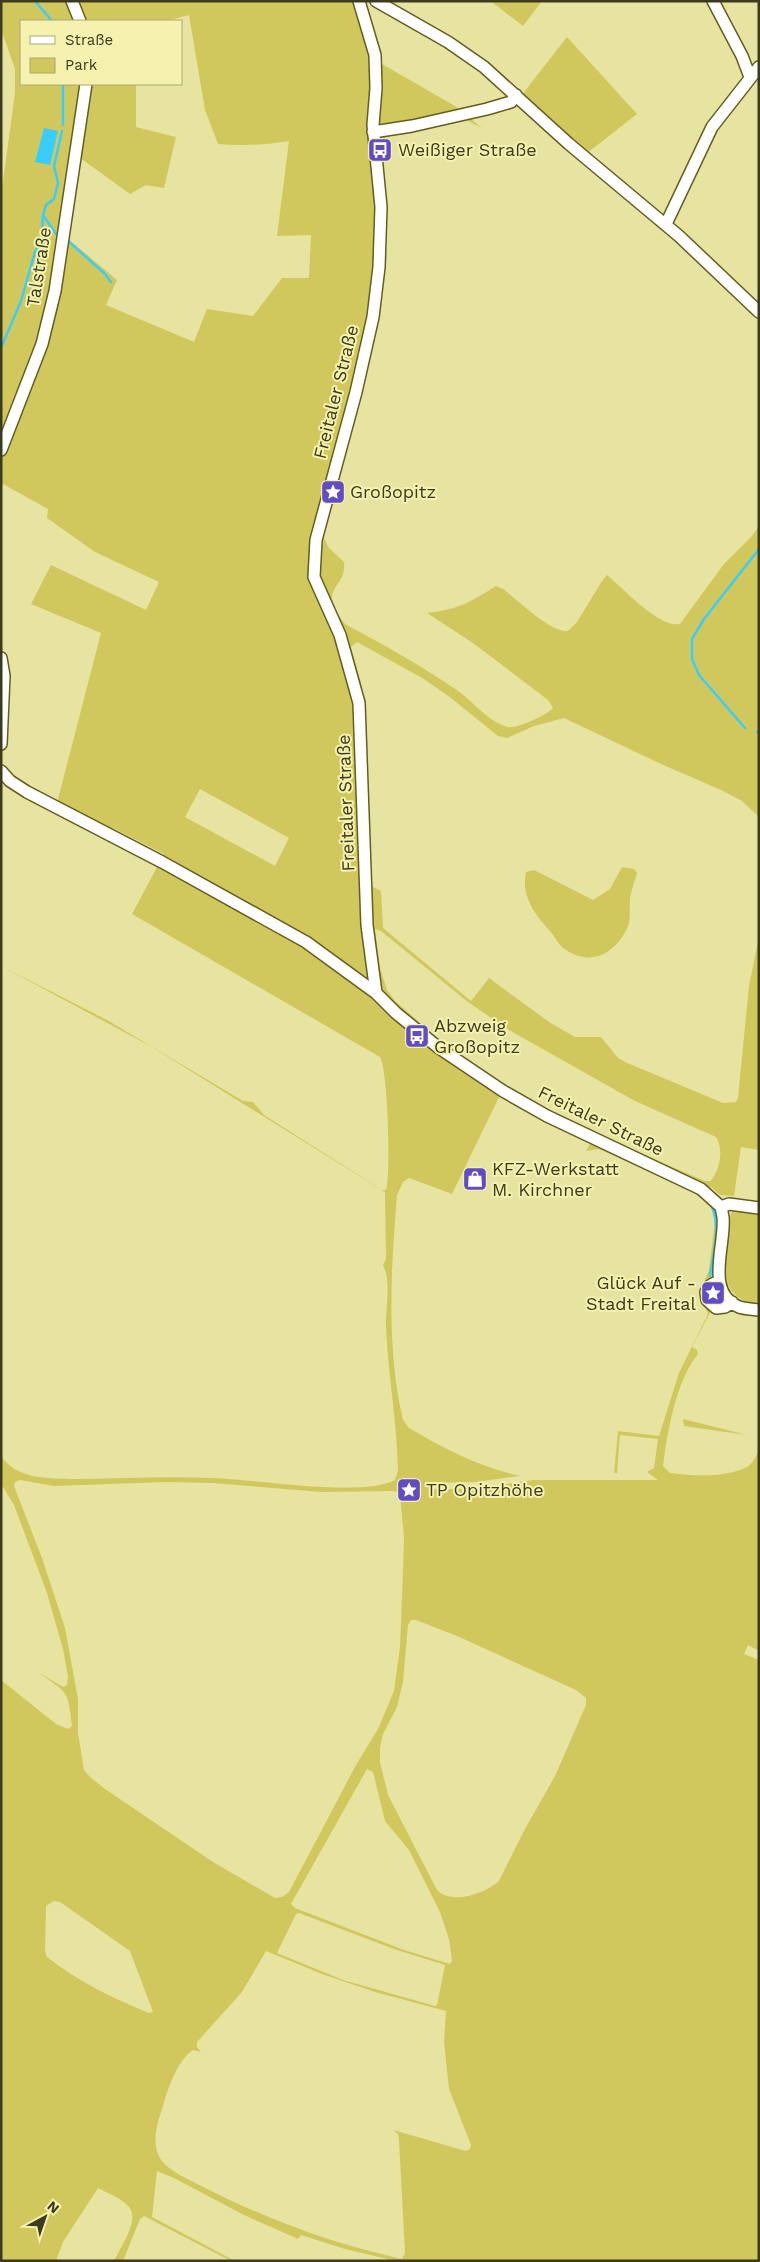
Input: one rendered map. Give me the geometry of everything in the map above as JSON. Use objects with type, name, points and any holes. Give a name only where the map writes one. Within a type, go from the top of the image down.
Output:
[{"type":"street","points":[[72,1],[80,20]]},
{"type":"street","name":"Freitaler Straße","points":[[360,1],[375,55],[373,132],[381,207],[376,296],[356,392],[316,540],[314,577],[340,635],[360,703],[368,925],[376,993]]},
{"type":"street","points":[[376,1],[462,50],[516,95],[569,144],[666,224],[759,312]]},
{"type":"street","points":[[713,1],[742,56],[750,77]]},
{"type":"street","points":[[666,224],[706,137],[723,111],[759,68]]},
{"type":"street","name":"Talstraße","points":[[1,450],[42,344],[55,290],[86,85]]},
{"type":"street","points":[[373,132],[412,126],[487,109],[511,102],[516,95]]},
{"type":"street","points":[[1,658],[4,676],[1,744]]},
{"type":"street","name":"Freitaler Straße","points":[[1,771],[10,782],[27,792],[162,862],[306,942],[376,993],[396,1013],[439,1048],[503,1091],[565,1125],[701,1189],[721,1207]]},
{"type":"street","points":[[759,1208],[729,1204],[721,1207],[724,1225],[719,1281],[724,1293],[732,1302],[740,1307],[759,1310]]},
{"type":"street","points":[[719,1281],[711,1285],[706,1292],[707,1300],[716,1308],[725,1307],[732,1302]]},
{"type":"green space","points":[[1,1],[364,1],[382,64],[455,106],[482,128],[466,120],[453,121],[386,137],[380,145],[385,205],[384,281],[348,445],[323,536],[329,548],[344,562],[344,571],[332,595],[336,612],[345,624],[403,656],[464,695],[494,721],[508,727],[518,726],[532,721],[553,708],[548,700],[473,643],[427,613],[463,604],[496,586],[503,589],[553,627],[568,631],[577,622],[607,575],[652,614],[672,624],[680,624],[724,564],[751,537],[759,526],[759,817],[742,801],[721,790],[564,718],[534,726],[507,738],[498,736],[424,679],[357,642],[351,647],[361,683],[365,707],[370,881],[373,887],[381,891],[383,928],[471,1001],[489,978],[549,1022],[575,1037],[601,1037],[618,1058],[625,1062],[723,1103],[736,1102],[738,1098],[749,986],[759,936],[759,1150],[741,1147],[734,1196],[720,1195],[711,1187],[704,1194],[710,1199],[719,1214],[716,1275],[710,1279],[711,1311],[692,1347],[697,1350],[698,1354],[690,1365],[678,1392],[670,1423],[663,1466],[670,1473],[719,1475],[747,1467],[759,1451],[759,1651],[748,1645],[744,1654],[759,1660],[759,2261],[396,2261],[345,2249],[301,2235],[298,2239],[244,2215],[157,2171],[152,2217],[235,2261],[231,2261],[144,2216],[140,2219],[123,2261],[114,2261],[132,2224],[131,2210],[116,2197],[98,2188],[63,2242],[56,2261],[1,2261],[1,1680],[56,1724],[68,1729],[72,1726],[65,1693],[38,1672],[63,1687],[67,1685],[68,1677],[63,1649],[47,1593],[14,1505],[1,1484],[1,1456],[7,1464],[23,1473],[32,1476],[61,1479],[194,1477],[334,1488],[379,1485],[395,1480],[398,1470],[386,1327],[387,1280],[383,1265],[386,1259],[385,1192],[152,1047],[1,966],[107,1020],[243,1101],[253,1102],[264,1115],[382,1190],[386,1190],[388,1180],[388,1122],[385,1081],[380,1057],[132,914],[164,854],[113,828],[109,830],[57,803],[101,633],[31,604],[51,565],[146,610],[159,582],[95,552],[47,518],[48,509],[1,483],[1,196],[15,93],[15,69],[1,29]],"holes":[[[189,15],[205,110],[218,144],[253,145],[289,141],[277,236],[311,235],[309,278],[282,278],[253,316],[207,309],[194,342],[106,305],[117,280],[66,237],[79,157],[130,194],[146,185],[164,188],[176,137],[136,127],[136,85],[20,85],[20,20],[170,20]],[[200,789],[289,838],[275,866],[185,817]],[[375,929],[381,931],[468,1002],[509,1030],[635,1101],[716,1137],[720,1147],[720,1159],[711,1181],[705,1181],[621,1145],[505,1086],[442,1042],[395,1001],[387,990],[380,968]],[[500,1095],[591,1142],[586,1151],[599,1149],[692,1191],[708,1202],[713,1210],[715,1220],[709,1270],[700,1292],[708,1314],[679,1373],[659,1436],[618,1431],[614,1473],[617,1473],[620,1435],[658,1439],[654,1468],[647,1472],[658,1480],[533,1480],[472,1489],[434,1489],[434,1483],[475,1482],[520,1476],[476,1462],[449,1450],[409,1428],[403,1420],[394,1364],[391,1308],[397,1195],[403,1182],[409,1178],[452,1194]],[[20,1480],[54,1486],[166,1482],[213,1483],[322,1492],[395,1491],[400,1495],[404,1537],[403,1571],[400,1647],[394,1691],[378,1729],[356,1765],[289,1892],[282,1897],[275,1898],[213,1862],[105,1789],[84,1770],[78,1733],[78,1699],[65,1628],[42,1558],[14,1486],[15,1482]],[[411,1620],[416,1620],[457,1636],[576,1690],[586,1698],[586,1705],[555,1776],[525,1829],[499,1881],[477,1894],[451,1897],[437,1890],[388,1795],[380,1763],[380,1748],[383,1734],[397,1707],[403,1682],[408,1625]],[[367,1769],[373,1772],[385,1821],[409,1850],[440,1912],[449,1939],[452,1961],[450,1964],[404,1950],[295,1908],[291,1904]],[[54,1901],[60,1902],[130,1951],[153,2012],[149,2013],[136,2008],[109,1995],[83,1981],[47,1957],[45,1951],[46,1906]],[[299,1913],[394,1949],[445,1965],[437,2005],[435,2006],[343,1980],[277,1953],[296,1914]],[[266,1951],[322,1974],[375,1992],[446,2011],[444,2042],[449,2089],[471,2145],[470,2149],[466,2151],[393,2130],[398,2134],[399,2141],[405,2253],[402,2259],[350,2246],[276,2220],[178,2174],[161,2160],[156,2148],[156,2130],[159,2118],[170,2083],[182,2061],[193,2050],[201,2052],[197,2047],[197,2042],[242,1992]]]},
{"type":"green space","points":[[494,1],[542,1],[523,26],[493,3]]},
{"type":"green space","points":[[567,37],[637,114],[586,154],[521,96]]},
{"type":"green space","points":[[622,867],[634,869],[637,873],[630,902],[629,923],[623,936],[609,951],[592,957],[573,954],[563,948],[530,904],[525,889],[526,872],[534,870],[593,900],[610,889]]},
{"type":"green space","points":[[733,1211],[759,1214],[759,1305],[743,1300],[733,1292],[727,1282],[724,1269],[724,1255],[731,1213]]},
{"type":"green space","points":[[683,1419],[747,1435],[684,1426]]},
{"type":"water","points":[[44,128],[58,131],[50,165],[35,162]]},
{"type":"waterway","points":[[35,1],[51,20]]},
{"type":"waterway","points":[[63,85],[63,125]]},
{"type":"waterway","points":[[1,348],[21,301],[35,252],[42,235],[43,215],[46,205],[54,199],[58,183],[54,166],[62,131]]},
{"type":"waterway","points":[[43,215],[56,234]]},
{"type":"waterway","points":[[67,240],[105,274],[111,282]]},
{"type":"waterway","points":[[745,728],[699,675],[692,659],[692,639],[704,619],[759,549]]},
{"type":"waterway","points":[[710,1203],[714,1211],[716,1229],[710,1276]]},
{"type":"place","name":"Weißiger Straße","points":[[380,150]]},
{"type":"place","name":"Großopitz","points":[[333,492]]},
{"type":"place","name":"Abzweig Großopitz","points":[[417,1036]]},
{"type":"place","name":"KFZ-Werkstatt M. Kirchner","points":[[475,1179]]},
{"type":"place","name":"Glück Auf - Stadt Freital","points":[[713,1293]]},
{"type":"place","name":"TP Opitzhöhe","points":[[409,1490]]}]
